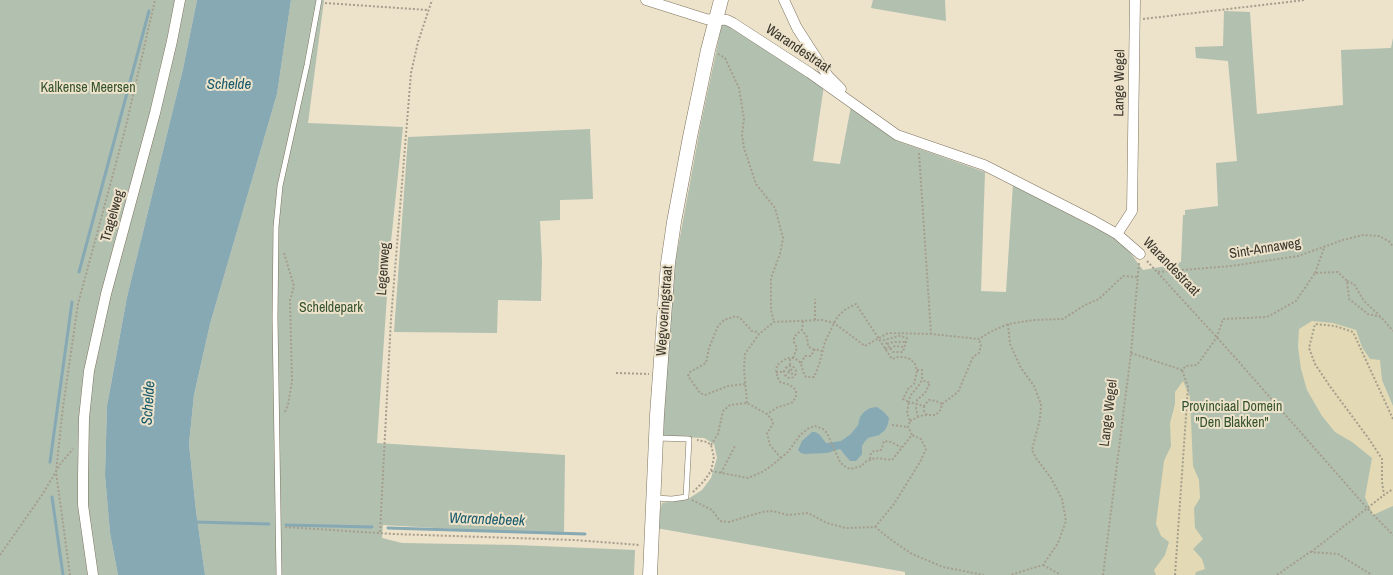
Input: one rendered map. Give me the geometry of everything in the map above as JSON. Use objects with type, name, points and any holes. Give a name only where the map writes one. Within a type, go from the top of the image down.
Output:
[{"type":"main road","name":"Wegvoeringstraat","points":[[650,575],[656,438],[668,263],[674,222],[708,50],[721,0]]},
{"type":"street","name":"Tragelweg","points":[[93,575],[83,505],[83,441],[89,371],[97,331],[120,240],[155,113],[180,0]]},
{"type":"street","name":"Warandestraat","points":[[646,0],[706,19],[727,20],[733,23],[810,73],[897,135],[984,166],[1094,221],[1117,234],[1140,254]]},
{"type":"street","name":"Warandestraat","points":[[784,0],[797,28],[828,76],[860,110]]},
{"type":"street","name":"Lange Wegel","points":[[1117,234],[1132,211],[1135,0]]},
{"type":"lane","points":[[279,575],[275,318],[276,227],[280,186],[307,65],[318,1]]},
{"type":"lane","points":[[654,498],[672,499],[686,497],[689,439],[656,438]]},
{"type":"path","points":[[70,575],[56,472],[63,407],[78,304],[126,126],[155,0]]},
{"type":"path","name":"Legenweg","points":[[380,532],[391,319],[404,142],[411,73],[418,42],[432,0]]},
{"type":"path","points":[[1134,20],[1305,0]]},
{"type":"path","points":[[318,1],[428,10]]},
{"type":"path","points":[[708,50],[725,58],[739,88],[744,119],[742,136],[744,148],[756,184],[775,208],[783,238],[780,254],[772,278],[771,310],[774,322]]},
{"type":"path","points":[[918,143],[931,334]]},
{"type":"path","name":"Sint-Annaweg","points":[[1158,272],[1231,266],[1298,256],[1343,240],[1363,235],[1379,236],[1390,242],[1393,247]]},
{"type":"path","points":[[1182,370],[1186,366],[1197,365],[1217,337],[1224,319],[1266,317],[1296,300],[1315,273],[1324,248]]},
{"type":"path","points":[[277,434],[288,405],[292,381],[290,300],[294,286],[283,249]]},
{"type":"path","name":"Warandestraat","points":[[1140,254],[1217,337],[1367,508],[1393,535]]},
{"type":"path","name":"Lange Wegel","points":[[1104,575],[1140,254]]},
{"type":"path","points":[[1315,273],[1338,272],[1347,281],[1354,284],[1364,301],[1393,330]]},
{"type":"path","points":[[747,403],[744,370],[745,354],[759,334],[774,322],[822,320],[834,323],[865,346],[888,333],[931,334],[979,339],[1008,324],[1034,320],[1063,319],[1099,298],[1123,276],[1138,276]]},
{"type":"path","points":[[1347,281],[1349,299],[1368,314],[1381,317]]},
{"type":"path","points":[[815,299],[815,320]]},
{"type":"path","points":[[767,414],[778,407],[793,402],[796,396],[796,390],[790,385],[780,382],[776,372],[777,365],[782,360],[792,358],[800,363],[806,377],[814,377],[818,369],[822,350],[834,323],[842,313],[856,304],[892,359],[904,357],[910,359],[914,364],[916,378],[914,384],[908,389],[903,398],[909,402],[924,406]]},
{"type":"path","points":[[745,384],[728,386],[705,395],[700,393],[688,376],[690,372],[706,363],[709,348],[718,326],[724,320],[736,316],[742,319],[752,331],[759,334]]},
{"type":"path","points":[[803,321],[802,330],[807,337],[808,346],[814,350],[822,350]]},
{"type":"path","points":[[1008,324],[1010,344],[1021,368],[1034,386],[1041,404],[1040,419],[1032,450],[1051,478],[1062,499],[1066,521],[1058,543],[1042,565],[1010,575]]},
{"type":"path","points":[[1384,495],[1382,482],[1382,459],[1315,364],[1309,348],[1314,324],[1335,326],[1353,332],[1393,420]]},
{"type":"path","points":[[785,376],[784,372],[786,367],[790,365],[797,348],[794,342],[794,337],[802,330]]},
{"type":"path","points":[[899,336],[907,338],[904,352],[893,352],[889,346],[884,340],[899,336]]},
{"type":"path","points":[[910,421],[918,417],[936,415],[941,409],[942,404],[958,392],[973,357],[979,353],[981,345],[979,339]]},
{"type":"path","points":[[885,349],[893,342],[906,342]]},
{"type":"path","points":[[889,346],[904,347]]},
{"type":"path","points":[[800,363],[805,356],[811,356],[814,350]]},
{"type":"path","points":[[1130,353],[1182,370]]},
{"type":"path","points":[[785,376],[790,378],[794,376],[796,372],[794,367],[790,365]]},
{"type":"path","points":[[786,367],[794,376]]},
{"type":"path","points":[[785,376],[794,367]]},
{"type":"path","points":[[875,527],[894,504],[920,462],[926,449],[921,439],[912,435],[908,427],[910,421],[907,414],[910,396],[922,380],[922,370],[916,370]]},
{"type":"path","points":[[1175,575],[1188,387],[1182,370]]},
{"type":"path","points":[[776,372],[784,372]]},
{"type":"path","points":[[796,372],[803,372]]},
{"type":"path","points":[[616,373],[643,374]]},
{"type":"path","points":[[790,378],[790,385]]},
{"type":"path","points":[[918,417],[916,408],[917,400],[925,393],[930,383],[922,380]]},
{"type":"path","points":[[927,415],[924,411],[924,406],[929,400],[942,404]]},
{"type":"path","points":[[711,445],[718,434],[722,411],[730,405],[747,403],[767,414],[772,420],[773,424],[767,433],[770,445],[781,458]]},
{"type":"path","points":[[892,425],[908,427]]},
{"type":"path","points":[[711,471],[748,478],[762,472],[788,452],[800,435],[809,428],[815,426],[823,429],[827,433],[840,462],[850,469],[862,466],[870,459],[875,458],[892,460],[912,435]]},
{"type":"path","points":[[689,439],[707,442],[711,445],[714,457],[711,471],[697,489],[686,497],[712,510],[720,521],[729,522],[762,512],[772,511],[788,515],[808,513],[827,523],[846,528],[875,527],[912,554],[943,567],[984,575]]},
{"type":"path","points":[[0,555],[42,495],[61,463],[83,441]]},
{"type":"path","points":[[870,459],[871,453],[874,451],[880,451],[884,441],[901,447]]},
{"type":"path","points":[[721,473],[735,446]]},
{"type":"path","points":[[1277,575],[1393,489]]},
{"type":"path","points":[[278,526],[393,534],[574,540],[651,546]]},
{"type":"path","points":[[1310,552],[1338,554],[1372,575]]},
{"type":"path","points":[[1042,565],[1061,575]]},
{"type":"green space","name":"Kalkense Meersen","points":[[0,0],[197,0],[183,69],[127,297],[107,406],[105,475],[110,533],[118,575],[0,575]]},
{"type":"green space","name":"Scheldepark","points":[[291,0],[324,0],[308,123],[403,127],[390,251],[377,443],[565,455],[564,535],[383,525],[382,538],[402,543],[516,545],[635,550],[634,575],[205,575],[189,444],[194,395],[210,324],[277,94]]},
{"type":"green space","points":[[873,0],[945,0],[946,21],[871,8]]},
{"type":"green space","name":"Provinciaal Domein \"Den Blakken\"","points":[[1224,11],[1250,12],[1257,114],[1343,105],[1341,50],[1391,48],[1393,38],[1393,575],[905,575],[905,572],[656,528],[662,503],[688,499],[702,490],[711,478],[717,458],[714,444],[704,438],[661,436],[675,264],[701,123],[722,24],[742,30],[824,85],[813,161],[840,164],[851,106],[897,141],[985,172],[981,291],[1006,292],[1013,184],[1076,218],[1120,239],[1143,270],[1181,262],[1183,215],[1185,215],[1185,210],[1218,206],[1216,163],[1237,161],[1228,61],[1196,58],[1195,47],[1223,46]]},
{"type":"green space","points":[[590,129],[593,199],[560,200],[560,220],[540,221],[542,261],[541,301],[498,300],[497,333],[394,332],[408,137]]},
{"type":"sand","points":[[1312,321],[1333,323],[1356,330],[1362,347],[1370,359],[1380,360],[1382,380],[1393,406],[1393,506],[1373,515],[1365,497],[1372,458],[1352,442],[1335,432],[1322,416],[1307,390],[1301,369],[1298,347],[1299,329]]},
{"type":"sand","points":[[1183,381],[1190,397],[1193,466],[1199,480],[1200,498],[1194,508],[1195,528],[1203,539],[1193,549],[1202,559],[1205,569],[1196,572],[1195,575],[1156,575],[1154,570],[1165,555],[1169,542],[1161,536],[1156,524],[1164,461],[1171,446],[1170,423],[1175,404],[1175,392]]},
{"type":"water","name":"Schelde","points":[[197,0],[291,0],[277,94],[210,324],[194,395],[189,444],[205,575],[118,575],[110,533],[105,475],[107,406],[127,297],[183,69]]},
{"type":"water","points":[[877,407],[889,418],[888,424],[885,430],[879,435],[868,438],[865,441],[862,446],[862,454],[856,461],[850,461],[840,449],[827,453],[805,454],[798,450],[802,441],[812,432],[819,434],[826,443],[841,441],[851,434],[858,425],[860,417],[864,412],[870,408]]},
{"type":"waterway","points":[[79,272],[149,11]]},
{"type":"waterway","points":[[50,462],[72,302]]},
{"type":"waterway","points":[[52,497],[63,575]]},
{"type":"waterway","name":"Warandebeek","points":[[195,522],[269,524]]},
{"type":"waterway","name":"Warandebeek","points":[[286,525],[372,527]]},
{"type":"waterway","name":"Warandebeek","points":[[388,528],[585,534]]}]
